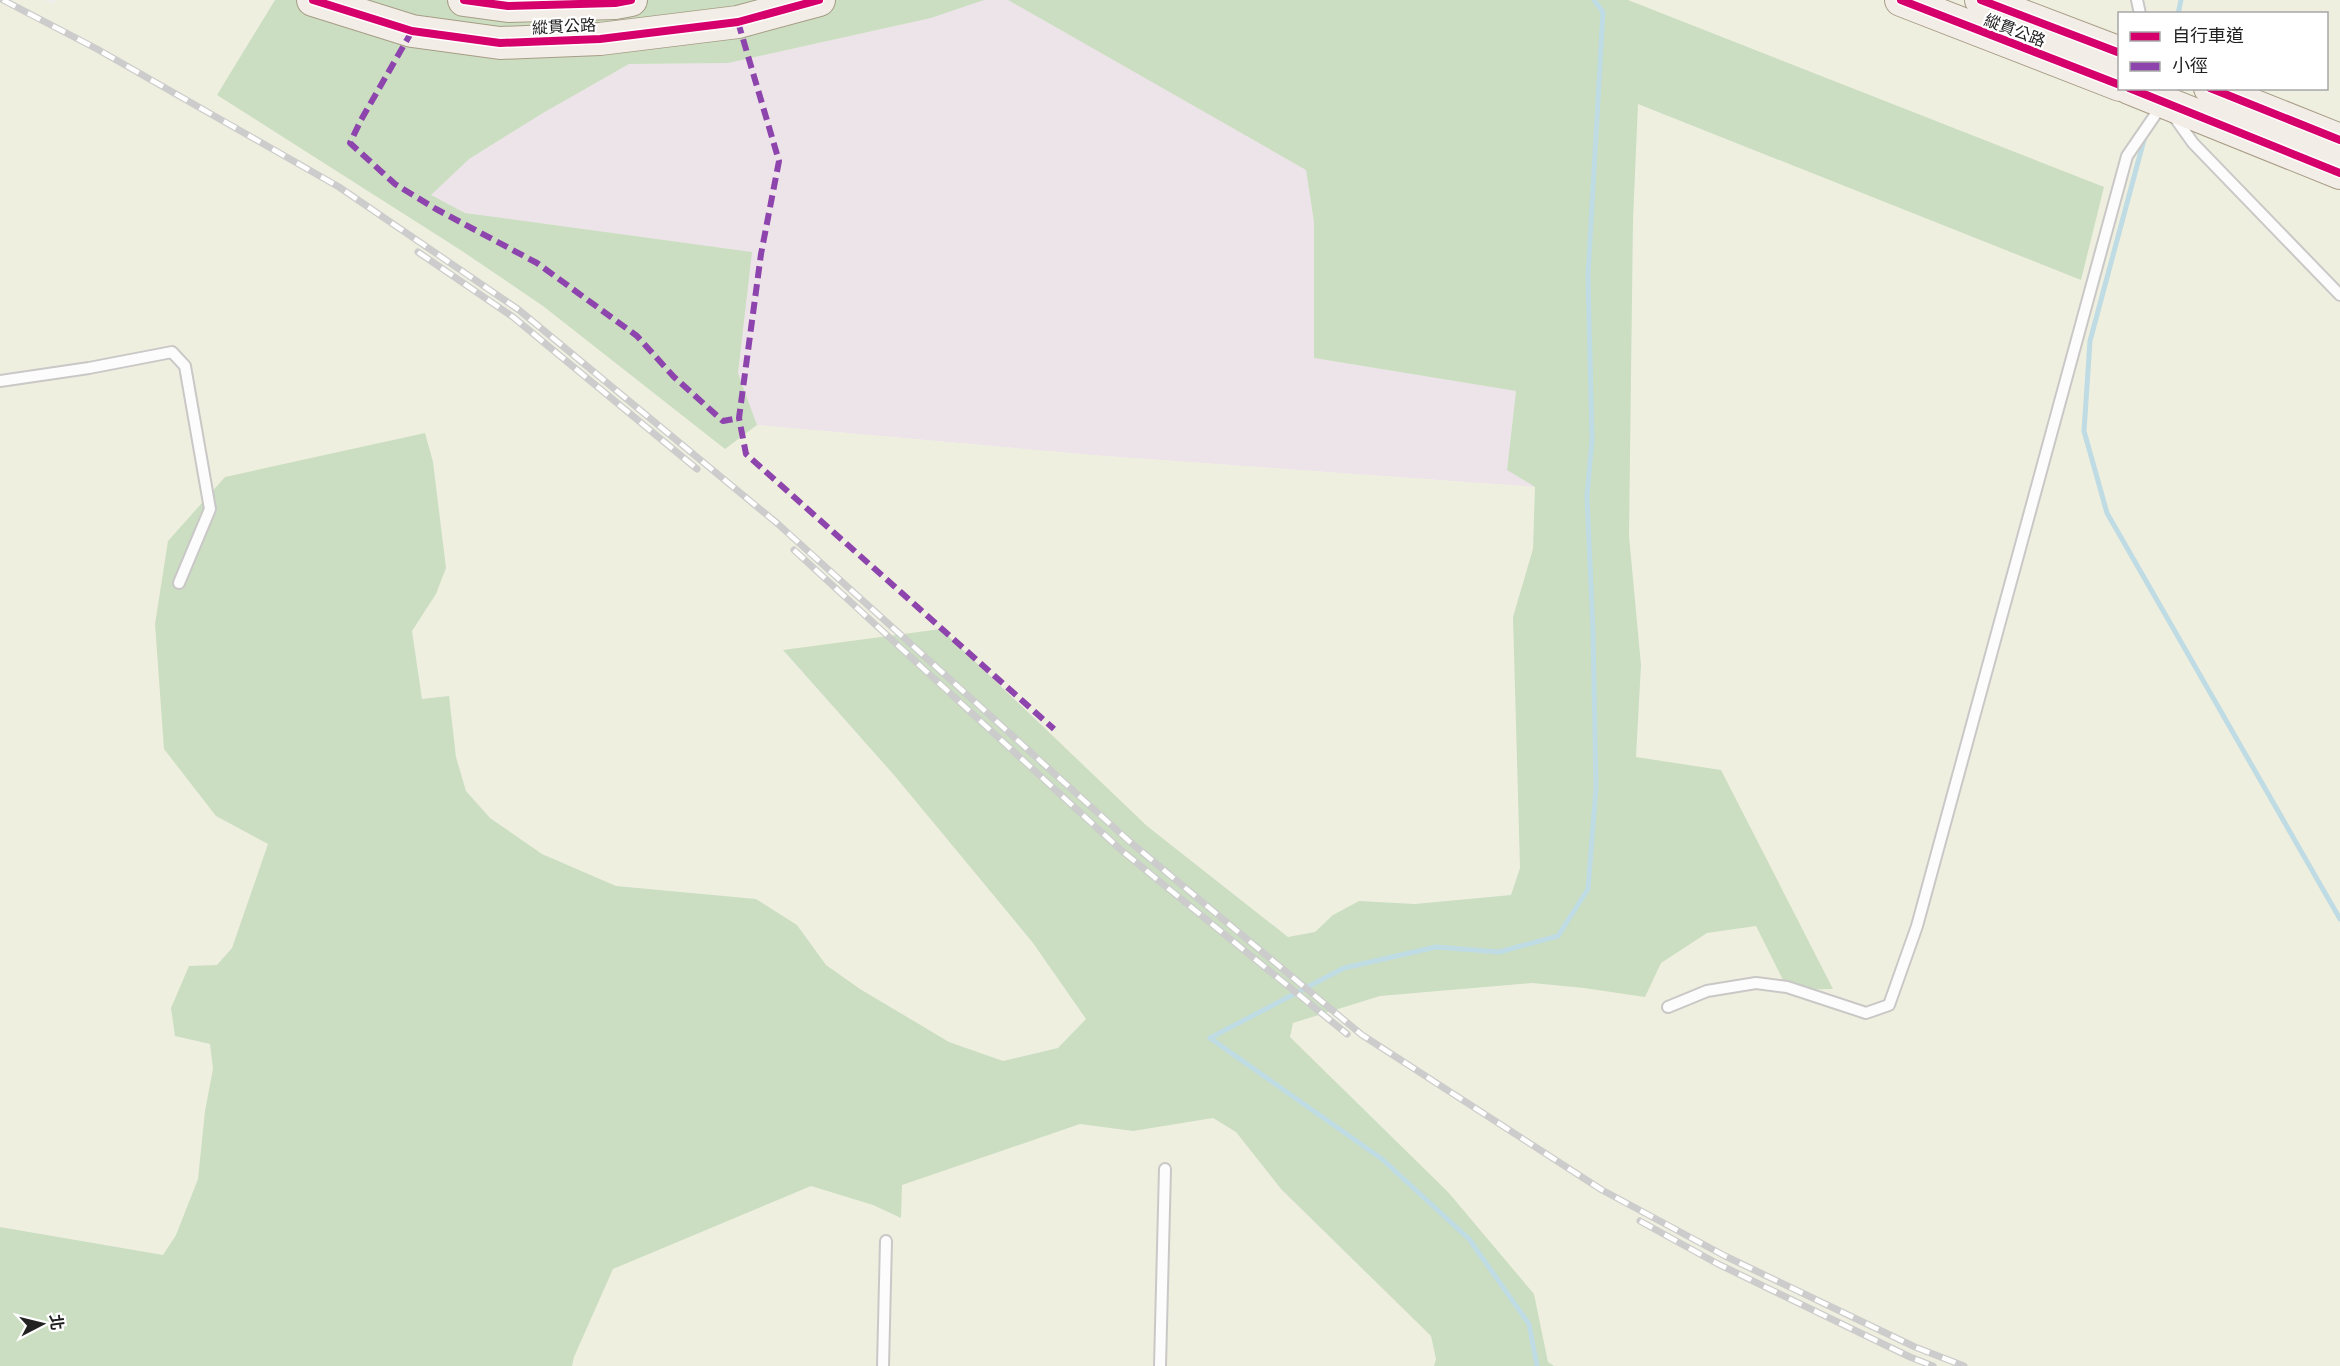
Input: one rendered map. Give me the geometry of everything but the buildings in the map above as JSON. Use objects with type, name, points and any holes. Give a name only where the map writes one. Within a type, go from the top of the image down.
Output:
[{"type":"main road","name":"縱貫公路","points":[[313,0],[412,31],[500,43],[600,39],[738,22],[819,0]]},
{"type":"main road","name":"縱貫公路","points":[[464,0],[508,6],[615,3],[631,0]]},
{"type":"main road","name":"縱貫公路","points":[[1901,0],[2118,84]]},
{"type":"main road","name":"縱貫公路","points":[[1981,0],[2118,52]]},
{"type":"main road","points":[[2138,90],[2162,95],[2340,173]]},
{"type":"main road","points":[[2215,90],[2340,140]]},
{"type":"lane","points":[[1668,1007],[1707,991],[1756,983],[1787,987],[1866,1013],[1889,1005],[1917,926],[2127,156],[2162,95],[2193,143],[2340,295]]},
{"type":"lane","points":[[0,381],[89,368],[172,352],[185,366],[210,509],[179,583]]},
{"type":"lane","points":[[1160,1366],[1165,1169]]},
{"type":"lane","points":[[883,1366],[886,1241]]},
{"type":"shaded area","points":[[984,0],[1008,0],[1306,170],[1314,222],[1314,358],[1516,391],[1507,469],[1535,487],[1104,456],[757,425],[738,373],[751,252],[465,213],[430,195],[469,159],[629,64],[728,63],[931,18]]},
{"type":"green space","points":[[0,0],[45,0],[53,5],[56,0],[275,0],[217,95],[462,251],[543,306],[725,449],[757,425],[1104,456],[1535,487],[1533,549],[1513,617],[1520,868],[1511,895],[1415,904],[1360,901],[1333,915],[1315,932],[1288,937],[1147,826],[783,651],[894,775],[1033,943],[1086,1019],[1058,1048],[1003,1061],[949,1042],[860,989],[826,965],[797,925],[756,899],[616,886],[542,854],[490,818],[466,791],[456,757],[449,696],[422,699],[412,631],[436,594],[446,568],[433,462],[425,433],[216,816],[268,844],[232,948],[217,965],[175,1036],[210,1044],[213,1069],[205,1111],[198,1179],[176,1235],[163,1255],[0,1227]]},
{"type":"green space","points":[[275,0],[984,0],[931,18],[728,63],[629,64],[469,159],[431,195],[465,213],[752,252],[738,373],[757,425],[725,449],[543,306],[462,251],[217,95]]},
{"type":"green space","points":[[1008,0],[1628,0],[2104,187],[2081,280],[1638,104],[1633,220],[1629,536],[1641,665],[1636,757],[1721,770],[1833,989],[1788,990],[1756,926],[1707,933],[1661,963],[1645,997],[1532,983],[1380,996],[1293,1023],[1290,1037],[1448,1192],[1534,1294],[1548,1362],[1554,1366],[1434,1366],[1436,1359],[1431,1336],[1281,1189],[1236,1132],[1213,1118],[1133,1131],[1080,1124],[902,1185],[901,1218],[873,1205],[811,1186],[613,1269],[572,1366],[0,1366],[0,1227],[163,1255],[176,1235],[198,1179],[205,1111],[213,1069],[210,1044],[175,1036],[171,1008],[189,966],[217,965],[232,948],[268,844],[216,816],[164,749],[155,624],[168,541],[225,477],[425,433],[433,462],[446,568],[436,594],[412,631],[422,699],[449,696],[456,757],[466,791],[490,818],[542,854],[616,886],[756,899],[797,925],[826,965],[860,989],[949,1042],[1003,1061],[1058,1048],[1086,1019],[1033,943],[894,775],[783,650],[941,629],[1147,826],[1288,937],[1315,932],[1333,915],[1359,901],[1415,904],[1511,895],[1520,868],[1513,617],[1533,549],[1535,487],[1507,470],[1516,391],[1314,358],[1314,222],[1306,170]]},
{"type":"green space","points":[[1628,0],[2340,0],[2340,1366],[1554,1366],[1548,1362],[1542,1333],[1448,1192],[1290,1037],[1293,1023],[1380,996],[1532,983],[1584,988],[1661,963],[1707,933],[1756,925],[1788,990],[1833,989],[1636,758],[1641,665],[1629,536],[1633,220],[1638,104],[2081,280],[2103,187]]},
{"type":"green space","points":[[1213,1118],[1236,1132],[1281,1189],[1431,1336],[1436,1359],[1434,1366],[572,1366],[613,1269],[811,1186],[873,1205],[900,1218],[901,1185],[1080,1124],[1133,1131]]},
{"type":"waterway","points":[[1537,1366],[1529,1324],[1469,1239],[1382,1159],[1210,1038],[1344,968],[1436,947],[1499,952],[1558,936],[1588,889],[1596,788],[1593,632],[1587,496],[1592,440],[1588,276],[1603,12],[1594,0]]},
{"type":"waterway","points":[[2178,12],[2181,0]]},
{"type":"waterway","points":[[2145,136],[2090,341],[2084,431],[2107,513],[2340,919]]},
{"type":"railway","points":[[3,0],[97,49],[339,187],[519,310],[778,524],[1129,841],[1362,1035],[1602,1190],[1725,1256],[1915,1347],[1964,1366]]},
{"type":"railway","points":[[418,252],[513,317],[697,469]]},
{"type":"railway","points":[[794,550],[1121,850],[1347,1034]]},
{"type":"railway","points":[[1640,1221],[1718,1264],[1933,1366]]},
{"type":"marked path","points":[[738,22],[779,161],[761,254],[739,418],[746,454],[1054,729]]},
{"type":"marked path","points":[[412,31],[350,143],[395,184],[436,209],[537,263],[637,336],[674,377],[723,421],[739,418]]},
{"type":"cycle path","points":[[313,0],[412,31],[500,43],[600,39],[738,22],[819,0]]},
{"type":"cycle path","points":[[464,0],[508,6],[615,3],[631,0]]},
{"type":"cycle path","points":[[1901,0],[2118,84]]},
{"type":"cycle path","points":[[1981,0],[2118,52]]},
{"type":"cycle path","points":[[2134,90],[2340,173]]},
{"type":"cycle path","points":[[2215,90],[2340,140]]}]
